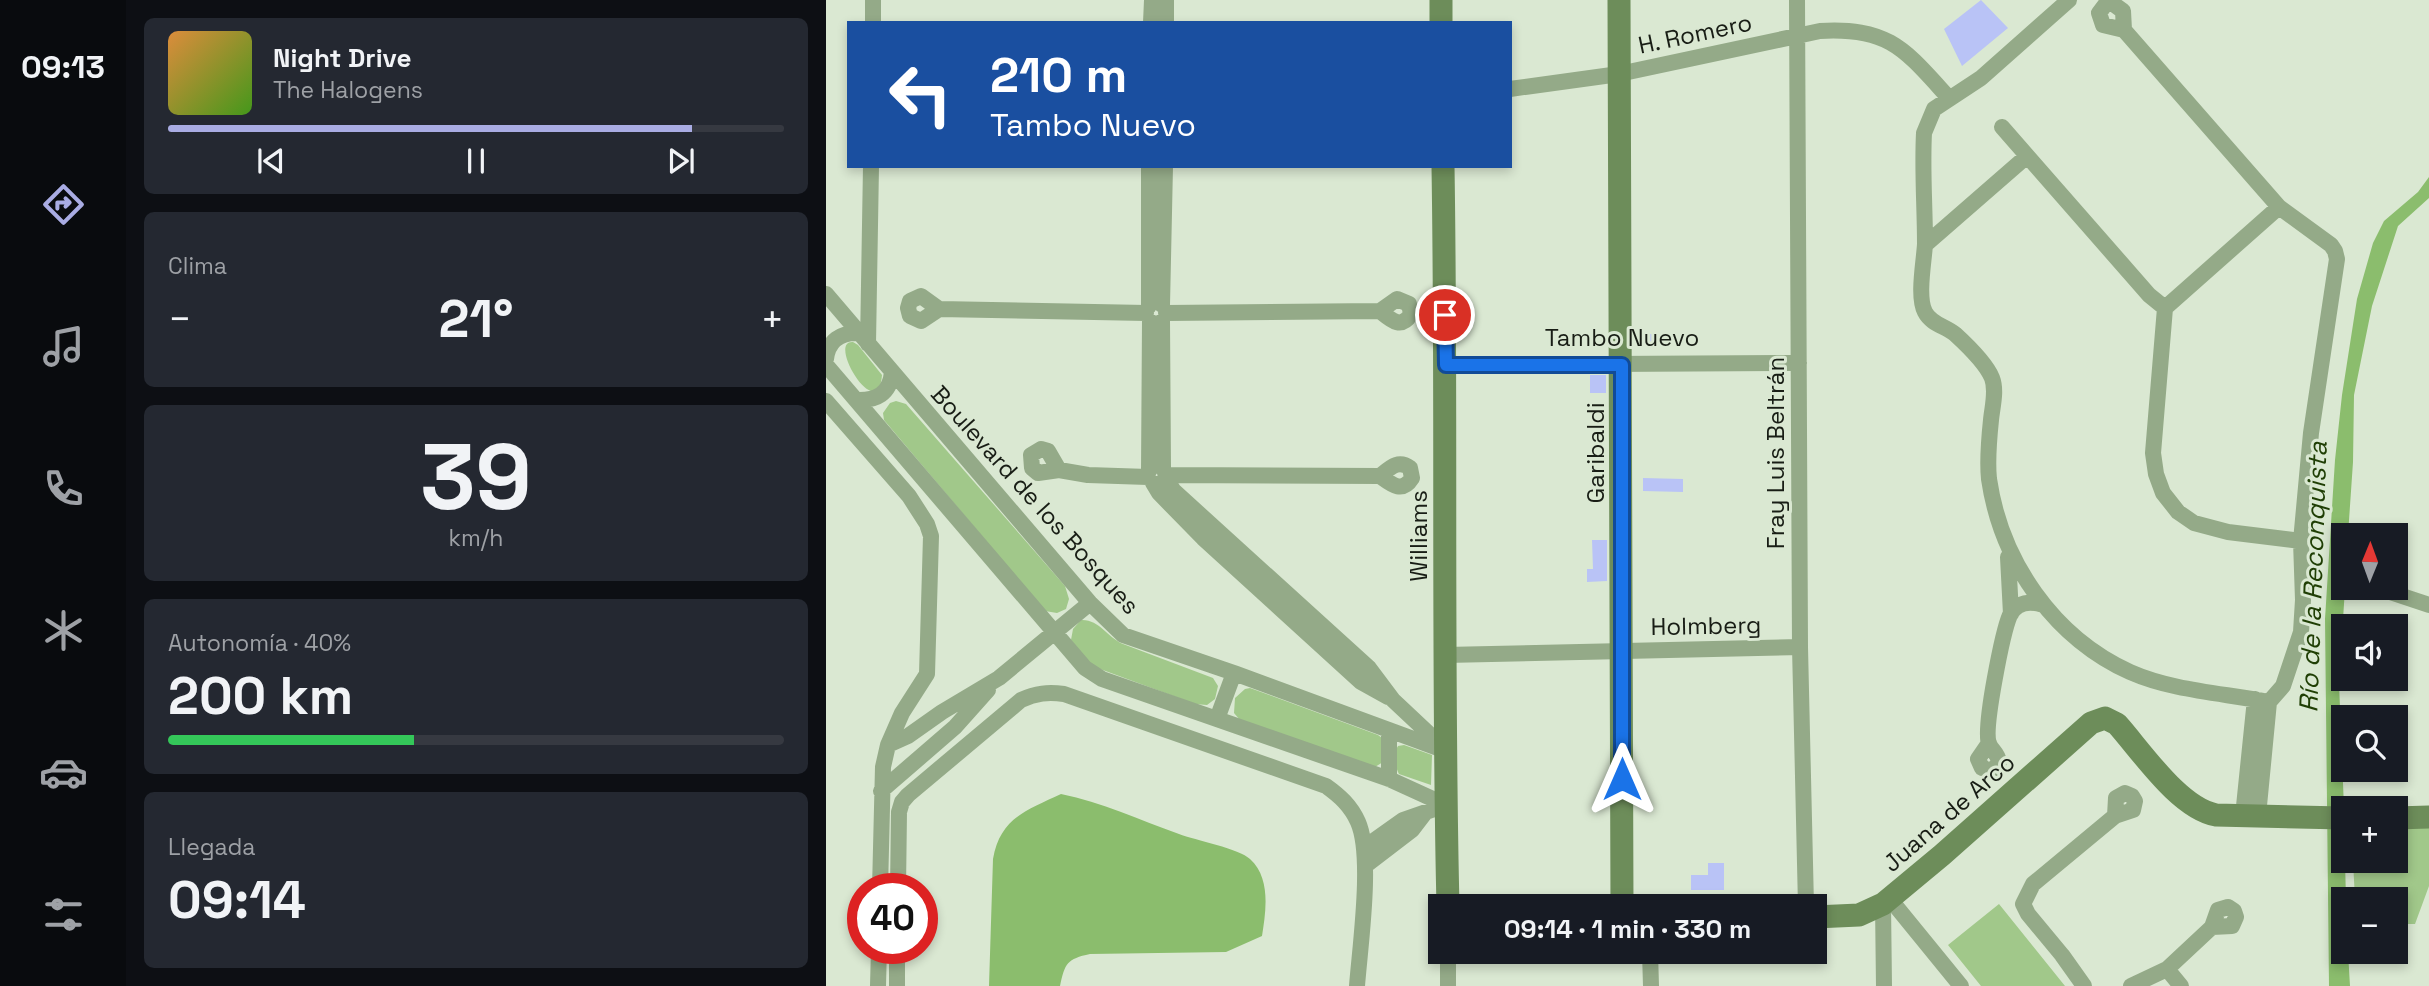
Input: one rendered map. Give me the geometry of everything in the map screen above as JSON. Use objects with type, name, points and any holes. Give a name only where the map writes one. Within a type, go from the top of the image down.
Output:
[{"type":"street","points":[[873,0],[873,21]]},
{"type":"street","points":[[1152,0],[1152,21]]},
{"type":"street","points":[[1166,0],[1166,21]]},
{"type":"street","points":[[1441,0],[1441,21]]},
{"type":"street","name":"Garibaldi","points":[[1619,0],[1622,894]]},
{"type":"street","name":"Fray Luis Beltrán","points":[[1797,0],[1800,647],[1807,894]]},
{"type":"street","points":[[1989,743],[1992,694],[2011,614],[2010,564],[1989,477],[1993,379],[1954,333],[1931,320],[1922,302],[1925,245],[1924,133],[1934,109],[1981,78],[2069,0]]},
{"type":"street","name":"H. Romero","points":[[1512,89],[1619,74],[1819,31],[1839,30],[1857,31],[1889,41],[1906,52],[1948,98]]},
{"type":"street","points":[[2005,539],[2017,566],[2043,605],[2074,636],[2101,656],[2130,672],[2169,684],[2262,700],[2283,686],[2301,632],[2301,541],[2311,433],[2337,259],[2335,250],[2278,207],[2124,30]]},
{"type":"street","points":[[2002,127],[2149,295],[2165,308]]},
{"type":"street","points":[[1925,245],[2026,157]]},
{"type":"street","points":[[826,359],[835,339],[850,332],[864,338],[871,168]]},
{"type":"street","points":[[1149,168],[1156,313],[1157,475],[1369,667],[1393,700],[1446,751]]},
{"type":"street","points":[[1156,313],[1165,168]]},
{"type":"street","name":"Williams","points":[[1443,168],[1446,751],[1436,809],[1447,894]]},
{"type":"street","points":[[2278,207],[2165,308],[2152,453],[2163,493],[2178,512],[2194,523],[2204,527],[2301,541]]},
{"type":"street","name":"Boulevard de los Bosques","points":[[826,294],[1090,603],[1123,635],[1446,751]]},
{"type":"street","points":[[939,309],[1156,313],[1380,311]]},
{"type":"street","name":"Tambo Nuevo","points":[[1446,365],[1799,363]]},
{"type":"street","points":[[826,365],[1085,668],[1102,679],[1389,779],[1436,809]]},
{"type":"street","points":[[856,400],[867,401],[883,395],[888,388],[892,372]]},
{"type":"street","points":[[826,401],[909,496],[923,517],[931,536],[927,674],[902,713],[888,745],[881,791],[880,873]]},
{"type":"street","points":[[1059,470],[1088,475],[1380,475]]},
{"type":"street","points":[[2408,599],[2429,606]]},
{"type":"street","points":[[2011,614],[2025,602],[2032,601],[2043,605]]},
{"type":"street","points":[[888,745],[908,736],[999,678],[1090,603]]},
{"type":"street","name":"Holmberg","points":[[1445,655],[1800,647]]},
{"type":"street","points":[[1217,719],[1234,673]]},
{"type":"street","points":[[881,791],[955,727],[999,678]]},
{"type":"street","points":[[898,873],[899,812],[908,794],[1021,700],[1034,694],[1064,694],[1326,786],[1340,796],[1351,808],[1359,824],[1364,847],[1357,986]]},
{"type":"street","points":[[2262,700],[2250,816],[2331,818]]},
{"type":"street","name":"Juana de Arco","points":[[1827,916],[1859,915],[1887,901],[2091,723],[2105,718],[2117,724],[2195,808],[2216,815],[2250,816]]},
{"type":"street","points":[[1389,779],[1390,730]]},
{"type":"street","points":[[1364,847],[1403,820],[1436,809]]},
{"type":"street","points":[[1365,866],[1436,809]]},
{"type":"street","points":[[2084,986],[2023,904],[2033,884],[2115,816]]},
{"type":"street","points":[[2408,818],[2429,817]]},
{"type":"street","points":[[1884,986],[1887,901]]},
{"type":"street","points":[[1887,901],[1961,986]]},
{"type":"street","points":[[2131,986],[2167,969],[2212,927]]},
{"type":"street","points":[[878,986],[879,964]]},
{"type":"street","points":[[897,964],[897,986]]},
{"type":"street","points":[[1448,964],[1448,986]]},
{"type":"street","points":[[1650,964],[1651,986]]},
{"type":"street","points":[[2167,969],[2181,986]]},
{"type":"shaded area","name":"Río de la Reconquista","points":[[2429,177],[2429,198],[2398,226],[2372,306],[2354,395],[2349,523],[2331,523],[2342,395],[2357,299],[2373,243],[2384,221],[2418,192]]},
{"type":"shaded area","points":[[853,342],[882,375],[878,388],[872,391],[856,377],[849,365],[846,345]]},
{"type":"shaded area","points":[[896,401],[906,404],[1065,586],[1069,599],[1066,609],[1057,613],[1045,611],[884,420],[883,413],[890,403]]},
{"type":"shaded area","name":"Río de la Reconquista","points":[[2331,524],[2331,600],[2344,600],[2343,614],[2331,614],[2331,691],[2339,691],[2340,705],[2331,705],[2331,782],[2343,782],[2344,796],[2331,796],[2331,873],[2345,873],[2346,887],[2331,887],[2331,964],[2349,964],[2350,986],[2329,986],[2325,619]]},
{"type":"shaded area","points":[[1081,620],[1093,622],[1123,644],[1213,678],[1218,686],[1215,699],[1207,705],[1195,704],[1092,666],[1071,640],[1073,629]]},
{"type":"shaded area","points":[[1250,688],[1378,735],[1382,738],[1383,762],[1375,767],[1240,720],[1234,713],[1235,698]]},
{"type":"shaded area","points":[[1404,745],[1432,755],[1431,785],[1399,774],[1395,752],[1398,746]]},
{"type":"shaded area","points":[[1061,794],[1245,855],[1257,867],[1264,885],[1262,936],[1226,952],[1090,954],[1068,963],[1060,986],[989,986],[993,859],[997,845],[1002,834],[1017,817]]},
{"type":"shaded area","points":[[2429,824],[2429,886],[2415,924],[2408,924],[2408,887],[2354,887],[2354,873],[2408,873],[2408,825]]},
{"type":"shaded area","points":[[1999,904],[2065,986],[1981,986],[1948,945]]},
{"type":"building","points":[[1981,0],[2008,28],[1962,66],[1944,29]]},
{"type":"building","points":[[1635,334],[1653,334],[1653,345],[1635,345]]},
{"type":"building","points":[[1590,375],[1606,375],[1606,393],[1590,393]]},
{"type":"building","points":[[1643,478],[1683,479],[1683,492],[1643,491]]},
{"type":"building","points":[[1592,540],[1607,540],[1607,581],[1587,582],[1587,569],[1593,569]]},
{"type":"building","points":[[1708,863],[1724,863],[1724,890],[1691,890],[1691,875],[1708,875]]},
{"type":"route","points":[[1445,315],[1446,365],[1622,365],[1622,779]]}]
